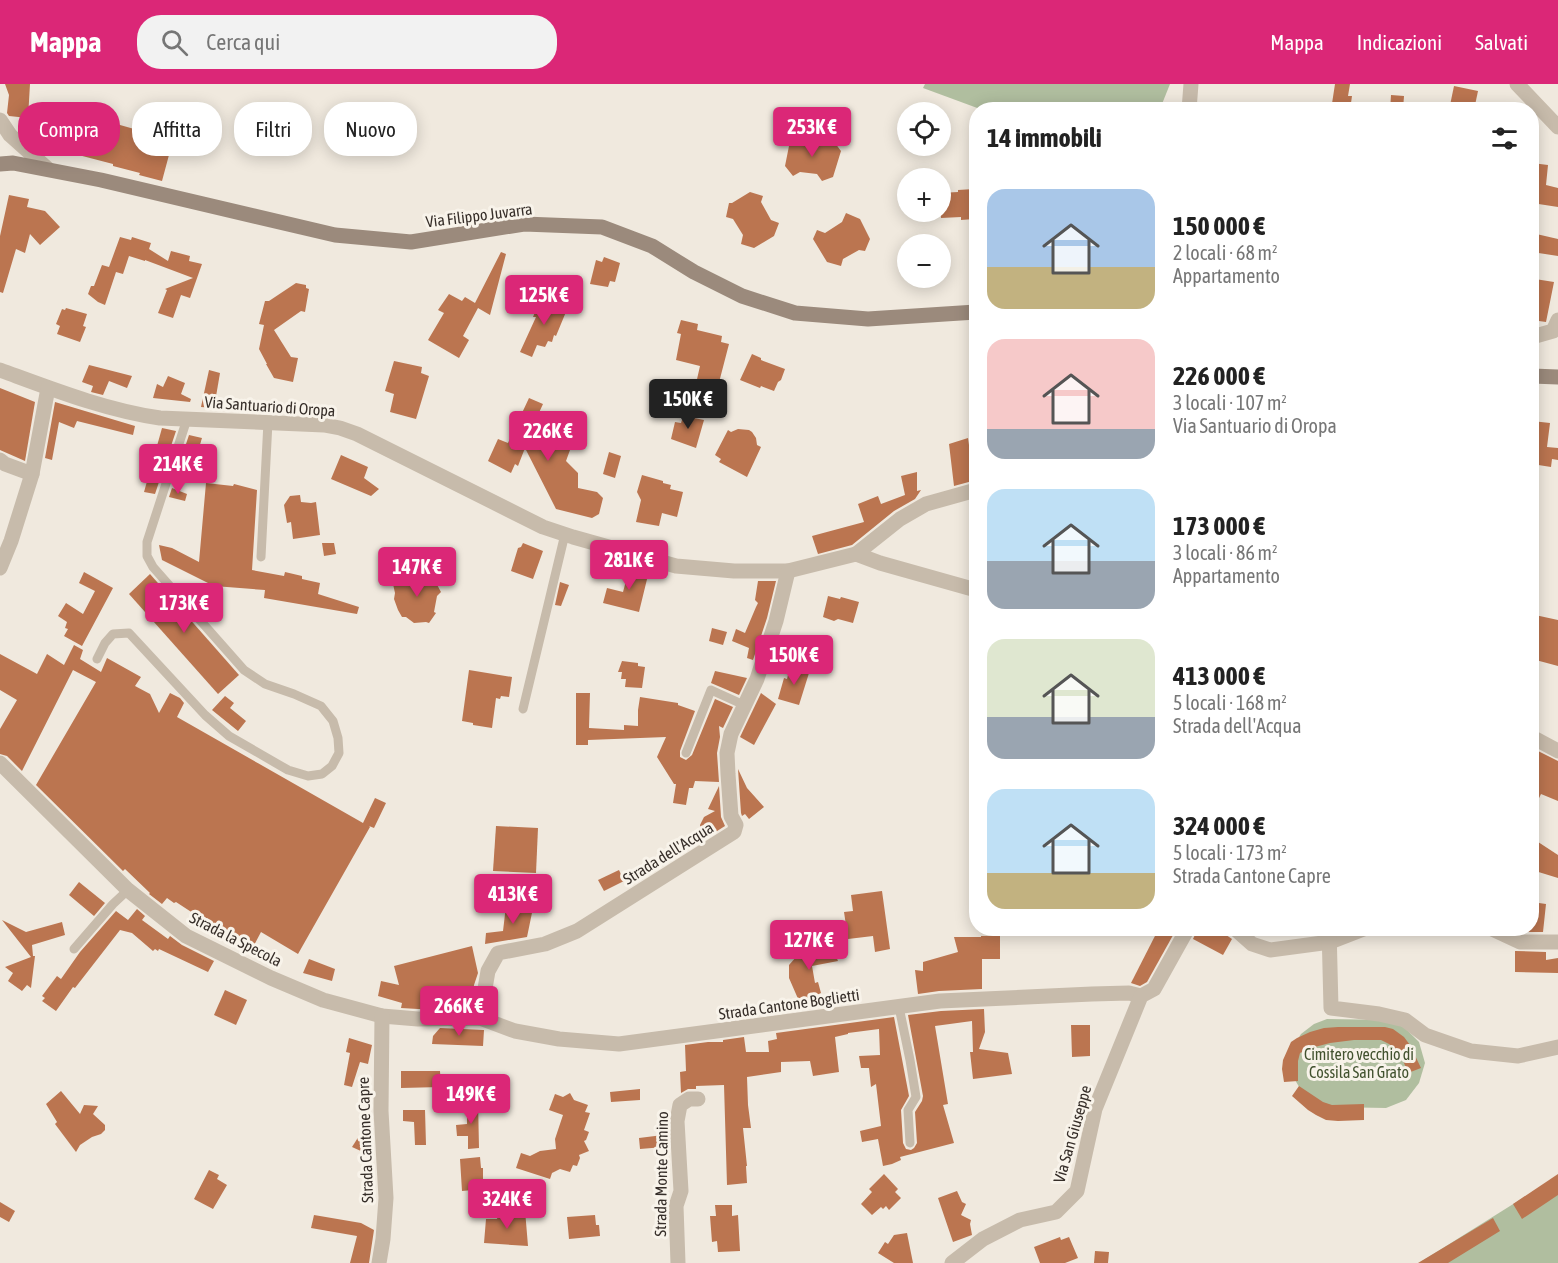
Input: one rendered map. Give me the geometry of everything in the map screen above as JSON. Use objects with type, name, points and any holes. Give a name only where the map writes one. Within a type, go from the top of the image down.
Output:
[{"type":"main road","name":"Via Filippo Juvarra","points":[[0,164],[48,169],[101,180],[335,235],[411,242],[524,224],[602,227],[652,246],[694,272],[742,296],[795,313],[868,319],[969,312]]},
{"type":"main road","points":[[1539,376],[1558,377]]},
{"type":"street","points":[[1190,102],[1191,84]]},
{"type":"street","points":[[1517,84],[1534,102]]},
{"type":"street","points":[[1539,107],[1558,127]]},
{"type":"street","points":[[0,120],[10,135],[48,169]]},
{"type":"street","points":[[1539,335],[1552,331],[1558,320]]},
{"type":"street","name":"Via Santuario di Oropa","points":[[0,370],[48,388],[124,411],[160,418],[324,425],[340,428],[517,515],[565,534],[676,566],[734,571],[788,571],[856,554]]},
{"type":"street","points":[[0,568],[32,474],[48,388]]},
{"type":"street","points":[[0,460],[32,474]]},
{"type":"street","points":[[856,554],[900,519],[926,504],[969,492]]},
{"type":"street","points":[[856,554],[969,588]]},
{"type":"street","name":"Strada dell'Acqua","points":[[480,1018],[488,971],[498,953],[545,944],[577,931],[734,832],[736,825],[731,816],[727,753],[730,734],[757,679],[777,621],[788,571]]},
{"type":"street","points":[[1539,741],[1558,751]]},
{"type":"street","name":"Strada la Specola","points":[[0,763],[128,890],[186,936],[271,978],[323,1000],[382,1016],[480,1018]]},
{"type":"street","name":"Via San Giuseppe","points":[[952,1263],[983,1239],[1020,1220],[1056,1212],[1077,1191],[1095,1109],[1141,996],[1154,989],[1184,936]]},
{"type":"street","points":[[1243,936],[1252,944],[1270,950],[1326,936]]},
{"type":"street","points":[[1330,936],[1331,1008],[1405,1020],[1425,1035],[1471,1051],[1518,1056],[1558,1047]]},
{"type":"street","points":[[1507,936],[1520,942],[1558,942]]},
{"type":"street","name":"Strada Cantone Boglietti","points":[[480,1018],[515,1031],[559,1039],[619,1044],[940,1001],[1129,993],[1141,996]]},
{"type":"street","name":"Strada Cantone Capre","points":[[379,1263],[386,1198],[381,1111],[382,1016]]},
{"type":"street","name":"Strada Monte Camino","points":[[678,1263],[676,1206],[681,1191],[677,1121],[680,1105],[689,1099],[698,1100]]},
{"type":"lane","points":[[97,659],[105,643],[113,634],[129,633],[205,715],[229,736],[252,750],[288,770],[308,776],[322,774],[332,766],[339,753],[333,721],[321,706],[266,684],[244,670],[153,567],[147,556],[147,542],[187,418]]},
{"type":"lane","points":[[261,557],[268,422]]},
{"type":"lane","points":[[523,709],[565,534]]},
{"type":"lane","points":[[686,753],[711,690],[744,705]]},
{"type":"lane","points":[[74,949],[128,890]]},
{"type":"lane","points":[[899,1007],[916,1097],[908,1110],[910,1143]]},
{"type":"green space","points":[[925,84],[1170,84],[1163,102],[969,102],[969,105],[923,88]]},
{"type":"green space","name":"Cimitero vecchio di Cossila San Grato","points":[[1327,1019],[1389,1020],[1405,1028],[1419,1042],[1425,1063],[1419,1083],[1406,1100],[1386,1108],[1332,1107],[1315,1103],[1301,1090],[1292,1075],[1293,1047],[1301,1034],[1314,1024]]},
{"type":"green space","points":[[1558,1176],[1558,1263],[1419,1263]]},
{"type":"building","points":[[5,84],[30,84],[29,102],[18,102],[18,117],[9,116],[7,113],[9,95]]},
{"type":"building","points":[[1335,84],[1350,84],[1348,96],[1352,96],[1351,102],[1332,102]]},
{"type":"building","points":[[1454,86],[1478,91],[1476,102],[1451,102]]},
{"type":"building","points":[[1391,95],[1404,96],[1404,102],[1391,102]]},
{"type":"building","points":[[120,125],[132,128],[132,156],[169,156],[162,181],[113,166],[113,164],[82,156],[120,156]]},
{"type":"building","points":[[802,133],[807,141],[826,145],[832,139],[841,151],[833,177],[822,181],[817,174],[800,172],[793,176],[785,166],[790,141]]},
{"type":"building","points":[[1539,164],[1548,165],[1546,185],[1558,188],[1558,207],[1539,204]]},
{"type":"building","points":[[969,189],[969,219],[951,218],[951,192],[958,192],[958,190]]},
{"type":"building","points":[[750,192],[763,196],[761,202],[771,220],[779,223],[774,236],[754,248],[741,244],[743,235],[733,219],[726,217],[729,203]]},
{"type":"building","points":[[9,195],[29,199],[27,207],[45,211],[60,227],[40,245],[30,234],[25,253],[16,249],[3,293],[0,292],[0,236]]},
{"type":"building","points":[[846,213],[860,219],[870,239],[865,251],[859,250],[843,259],[841,266],[827,262],[813,239],[817,230],[825,233],[842,222]]},
{"type":"building","points":[[1539,235],[1558,239],[1558,256],[1539,253]]},
{"type":"building","points":[[120,237],[131,240],[132,237],[151,243],[149,249],[168,261],[171,251],[190,256],[189,261],[202,264],[190,298],[181,295],[173,318],[158,313],[167,290],[165,289],[193,278],[145,260],[129,256],[123,274],[116,272],[105,305],[88,294],[91,286],[94,286],[102,265],[109,267]]},
{"type":"building","points":[[501,252],[506,254],[490,315],[478,308],[463,336],[469,340],[459,358],[428,340],[444,313],[438,310],[449,294],[462,301],[465,297],[475,303]]},
{"type":"building","points":[[604,257],[620,263],[615,282],[610,281],[608,287],[590,284],[596,260],[602,262]]},
{"type":"building","points":[[1539,280],[1554,282],[1546,322],[1539,321]]},
{"type":"building","points":[[296,283],[306,285],[309,289],[305,312],[301,311],[274,330],[291,357],[298,358],[293,382],[274,378],[259,349],[264,325],[259,324],[265,301],[269,301]]},
{"type":"building","points":[[540,300],[547,302],[548,300],[568,307],[552,342],[548,341],[545,347],[537,345],[532,357],[520,352],[536,317],[533,317]]},
{"type":"building","points":[[62,309],[87,314],[83,326],[86,327],[80,342],[57,334],[60,326],[56,324]]},
{"type":"building","points":[[681,320],[698,324],[697,330],[722,336],[721,342],[729,344],[716,394],[695,388],[700,366],[676,360],[681,334],[677,333]]},
{"type":"building","points":[[752,354],[785,369],[774,391],[740,380]]},
{"type":"building","points":[[394,361],[422,367],[421,373],[429,376],[416,419],[390,412],[394,394],[385,391]]},
{"type":"building","points":[[89,365],[132,376],[127,388],[109,381],[103,395],[91,392],[93,386],[82,382]]},
{"type":"building","points":[[209,370],[220,373],[214,408],[201,407]]},
{"type":"building","points":[[168,376],[185,383],[181,394],[191,399],[190,402],[153,398],[157,384],[163,387]]},
{"type":"building","points":[[0,388],[35,402],[25,461],[0,450]]},
{"type":"building","points":[[529,398],[543,404],[526,441],[556,422],[572,429],[574,439],[566,461],[578,473],[578,488],[597,492],[603,498],[599,514],[592,518],[556,509],[525,448],[518,466],[515,464],[511,473],[488,461],[498,439],[508,443]]},
{"type":"building","points":[[55,402],[135,426],[133,435],[77,421],[74,428],[59,422],[52,460],[45,458]]},
{"type":"building","points":[[685,411],[695,414],[694,418],[704,420],[696,448],[671,439],[675,422],[681,423]]},
{"type":"building","points":[[1539,422],[1550,423],[1547,447],[1558,448],[1558,460],[1552,459],[1551,467],[1539,465]]},
{"type":"building","points":[[162,428],[176,431],[155,494],[144,492]]},
{"type":"building","points":[[738,429],[752,432],[757,445],[761,447],[747,477],[719,462],[721,459],[715,455],[728,430],[731,432]]},
{"type":"building","points":[[189,435],[202,438],[192,471],[179,465]]},
{"type":"building","points":[[968,438],[969,482],[954,486],[949,444]]},
{"type":"building","points":[[609,452],[621,456],[615,478],[603,474]]},
{"type":"building","points":[[341,455],[368,467],[364,478],[379,489],[371,496],[331,479]]},
{"type":"building","points":[[917,472],[917,491],[921,490],[915,499],[894,511],[852,545],[818,554],[812,536],[864,522],[858,504],[878,496],[881,504],[905,495],[901,476]]},
{"type":"building","points":[[642,475],[663,481],[671,485],[670,489],[683,492],[677,517],[662,513],[659,526],[636,522],[641,500],[637,492]]},
{"type":"building","points":[[206,483],[233,486],[234,484],[257,490],[252,570],[284,576],[285,572],[320,583],[318,594],[359,607],[357,614],[264,598],[265,590],[214,586],[162,560],[159,545],[172,548],[199,562]]},
{"type":"building","points":[[172,488],[187,494],[185,501],[169,497]]},
{"type":"building","points":[[300,495],[301,502],[316,502],[320,535],[293,539],[291,522],[287,523],[284,505],[290,496]]},
{"type":"building","points":[[322,543],[334,543],[336,554],[324,556]]},
{"type":"building","points":[[523,543],[543,551],[533,579],[511,571],[518,548]]},
{"type":"building","points":[[630,566],[649,571],[639,612],[603,603],[607,588],[623,592]]},
{"type":"building","points":[[84,572],[113,588],[82,646],[64,636],[68,629],[65,628],[67,622],[58,616],[66,603],[83,614],[95,591],[79,583]]},
{"type":"building","points":[[426,572],[441,592],[437,596],[434,612],[436,613],[429,623],[414,623],[402,617],[398,610],[394,599],[393,584],[401,578],[407,581],[415,575],[420,577]]},
{"type":"building","points":[[150,574],[239,675],[218,694],[129,594]]},
{"type":"building","points":[[758,581],[776,581],[753,660],[747,658],[749,648],[732,641],[736,629],[745,633],[758,603],[755,600]]},
{"type":"building","points":[[560,582],[569,585],[561,606],[555,605]]},
{"type":"building","points":[[828,596],[859,602],[853,623],[823,617]]},
{"type":"building","points":[[1539,616],[1558,620],[1558,666],[1539,661]]},
{"type":"building","points":[[712,628],[727,632],[723,645],[709,641]]},
{"type":"building","points":[[74,645],[83,650],[80,659],[101,672],[107,658],[141,677],[135,686],[150,694],[159,713],[170,693],[180,698],[184,703],[177,717],[363,823],[375,798],[386,803],[374,828],[369,826],[298,954],[261,932],[251,951],[176,902],[167,898],[162,904],[125,869],[123,871],[36,785],[96,682],[73,670],[22,771],[7,756],[0,754],[0,729],[17,700],[0,690],[0,654],[37,674],[47,654],[64,665]]},
{"type":"building","points":[[622,661],[638,663],[638,666],[645,667],[642,688],[625,687],[626,679],[621,679],[622,672],[618,672]]},
{"type":"building","points":[[790,667],[809,673],[799,705],[778,699]]},
{"type":"building","points":[[469,670],[512,677],[509,697],[496,698],[492,728],[462,721]]},
{"type":"building","points":[[715,671],[747,678],[739,695],[711,683]]},
{"type":"building","points":[[576,693],[590,693],[589,728],[624,730],[624,725],[638,726],[640,697],[678,703],[678,705],[695,711],[680,751],[680,757],[686,760],[692,755],[715,699],[733,707],[723,728],[719,726],[720,737],[717,753],[719,782],[695,781],[693,788],[689,788],[686,805],[673,803],[676,784],[657,757],[666,737],[588,740],[588,745],[576,745]]},
{"type":"building","points":[[761,693],[776,704],[754,745],[740,737]]},
{"type":"building","points":[[225,696],[234,703],[230,708],[246,721],[238,731],[212,710]]},
{"type":"building","points":[[1539,752],[1558,761],[1558,801],[1541,794],[1539,798]]},
{"type":"building","points":[[738,769],[747,788],[764,807],[749,819],[741,813]]},
{"type":"building","points":[[719,786],[721,817],[725,826],[687,850],[694,836],[701,832],[700,825],[704,817],[715,811],[708,809]]},
{"type":"building","points":[[496,826],[538,828],[536,873],[493,871]]},
{"type":"building","points":[[1539,843],[1558,855],[1558,878],[1539,872]]},
{"type":"building","points":[[619,870],[624,881],[604,891],[598,880]]},
{"type":"building","points":[[79,882],[105,903],[94,916],[69,895]]},
{"type":"building","points":[[882,891],[890,949],[875,952],[873,936],[848,939],[844,912],[853,911],[851,895]]},
{"type":"building","points":[[1539,903],[1546,904],[1543,932],[1539,932]]},
{"type":"building","points":[[506,906],[533,908],[527,937],[485,944],[486,933],[503,931]]},
{"type":"building","points":[[137,909],[145,916],[142,920],[168,939],[170,936],[182,945],[214,961],[208,972],[159,949],[153,951],[132,933],[120,930],[56,1011],[42,1001],[45,998],[42,996],[57,976],[61,979],[80,952],[116,911],[128,920]]},
{"type":"building","points":[[2,920],[26,932],[62,922],[65,935],[32,945],[33,956],[35,956],[31,988],[27,985],[22,991],[8,981],[13,973],[5,967],[31,957]]},
{"type":"building","points":[[1000,936],[1000,959],[982,959],[982,989],[918,994],[915,970],[923,971],[923,962],[958,952],[954,937]]},
{"type":"building","points":[[1155,936],[1173,936],[1147,982],[1140,986],[1131,983]]},
{"type":"building","points":[[1194,936],[1228,936],[1232,939],[1223,955],[1193,939]]},
{"type":"building","points":[[472,946],[478,973],[474,985],[472,1007],[464,1009],[401,1008],[402,1003],[378,996],[381,981],[399,985],[394,966]]},
{"type":"building","points":[[822,946],[823,948],[832,947],[838,961],[812,966],[815,983],[818,982],[821,993],[799,1001],[789,978],[789,965],[797,956]]},
{"type":"building","points":[[1515,951],[1546,952],[1546,960],[1558,958],[1558,973],[1515,972]]},
{"type":"building","points":[[309,959],[335,969],[332,981],[303,973]]},
{"type":"building","points":[[225,990],[247,1000],[236,1025],[214,1015]]},
{"type":"building","points":[[984,1009],[985,1032],[979,1049],[1008,1053],[1012,1074],[973,1079],[970,1052],[973,1052],[972,1021],[935,1026],[948,1104],[943,1105],[954,1143],[900,1157],[901,1160],[892,1164],[883,1166],[878,1139],[862,1142],[860,1131],[881,1126],[876,1084],[871,1087],[869,1068],[861,1068],[859,1056],[880,1055],[879,1029],[835,1037],[839,1072],[813,1076],[810,1061],[781,1062],[781,1072],[747,1077],[751,1128],[743,1128],[747,1183],[727,1185],[724,1085],[696,1086],[696,1089],[688,1089],[681,1093],[680,1072],[686,1071],[685,1045],[723,1042],[723,1040],[744,1037],[746,1052],[769,1052],[768,1041],[777,1039],[776,1033],[894,1017],[909,1096],[901,1110],[903,1143],[906,1149],[911,1150],[917,1143],[915,1112],[923,1096],[908,1015]]},
{"type":"building","points":[[1071,1025],[1090,1025],[1090,1056],[1072,1057]]},
{"type":"building","points":[[1338,1027],[1393,1029],[1410,1045],[1421,1068],[1408,1073],[1396,1049],[1381,1040],[1354,1040],[1330,1043],[1300,1053],[1298,1081],[1284,1082],[1283,1060],[1291,1042],[1310,1032]]},
{"type":"building","points":[[440,1028],[484,1030],[483,1046],[432,1044],[433,1036]]},
{"type":"building","points":[[349,1038],[372,1045],[368,1064],[360,1062],[352,1087],[344,1085],[350,1053],[346,1052]]},
{"type":"building","points":[[401,1071],[440,1071],[441,1087],[401,1088]]},
{"type":"building","points":[[1299,1086],[1323,1102],[1332,1105],[1364,1104],[1364,1120],[1326,1120],[1316,1115],[1292,1096]]},
{"type":"building","points":[[640,1089],[640,1100],[611,1102],[610,1092]]},
{"type":"building","points":[[61,1091],[80,1114],[84,1105],[98,1106],[93,1114],[105,1125],[105,1130],[101,1134],[80,1145],[76,1152],[55,1124],[57,1122],[46,1104]]},
{"type":"building","points":[[570,1093],[574,1100],[588,1105],[585,1112],[590,1113],[584,1130],[589,1132],[584,1141],[589,1151],[579,1155],[577,1166],[573,1165],[570,1172],[560,1169],[552,1173],[550,1179],[516,1168],[521,1153],[530,1156],[540,1151],[556,1149],[555,1139],[563,1115],[549,1110],[555,1094],[563,1097]]},
{"type":"building","points":[[467,1100],[478,1100],[479,1148],[468,1149],[468,1136],[457,1136],[456,1125],[467,1124]]},
{"type":"building","points":[[403,1110],[425,1110],[426,1145],[415,1145],[414,1122],[403,1121]]},
{"type":"building","points":[[663,1135],[664,1147],[640,1149],[639,1138]]},
{"type":"building","points":[[359,1136],[368,1140],[363,1152],[352,1147]]},
{"type":"building","points":[[480,1157],[481,1168],[483,1168],[483,1189],[462,1191],[460,1159]]},
{"type":"building","points":[[209,1170],[219,1175],[217,1179],[227,1185],[213,1209],[194,1199]]},
{"type":"building","points":[[884,1174],[898,1189],[895,1192],[901,1198],[889,1210],[886,1206],[883,1209],[881,1207],[872,1215],[861,1204],[872,1192],[869,1189]]},
{"type":"building","points":[[1558,1174],[1558,1195],[1522,1219],[1513,1204]]},
{"type":"building","points":[[957,1191],[962,1202],[966,1204],[961,1215],[971,1220],[972,1235],[953,1242],[938,1198]]},
{"type":"building","points":[[527,1196],[528,1209],[516,1209],[514,1197]]},
{"type":"building","points":[[0,1202],[15,1211],[9,1222],[0,1217]]},
{"type":"building","points":[[715,1205],[732,1205],[732,1216],[738,1215],[740,1251],[718,1252],[717,1241],[712,1242],[710,1216],[716,1216]]},
{"type":"building","points":[[525,1210],[528,1246],[484,1243],[486,1219],[497,1219],[498,1215],[512,1216],[512,1211]]},
{"type":"building","points":[[314,1215],[361,1223],[374,1230],[369,1263],[350,1263],[357,1236],[311,1228]]},
{"type":"building","points":[[595,1215],[600,1236],[569,1239],[567,1217]]},
{"type":"building","points":[[1493,1218],[1500,1231],[1448,1263],[1418,1263]]},
{"type":"building","points":[[907,1233],[913,1263],[894,1263],[878,1253],[885,1242],[888,1244],[894,1235]]},
{"type":"building","points":[[1060,1237],[1061,1240],[1069,1237],[1078,1258],[1065,1263],[1040,1263],[1034,1247]]},
{"type":"building","points":[[1095,1251],[1109,1252],[1108,1263],[1094,1263]]}]
